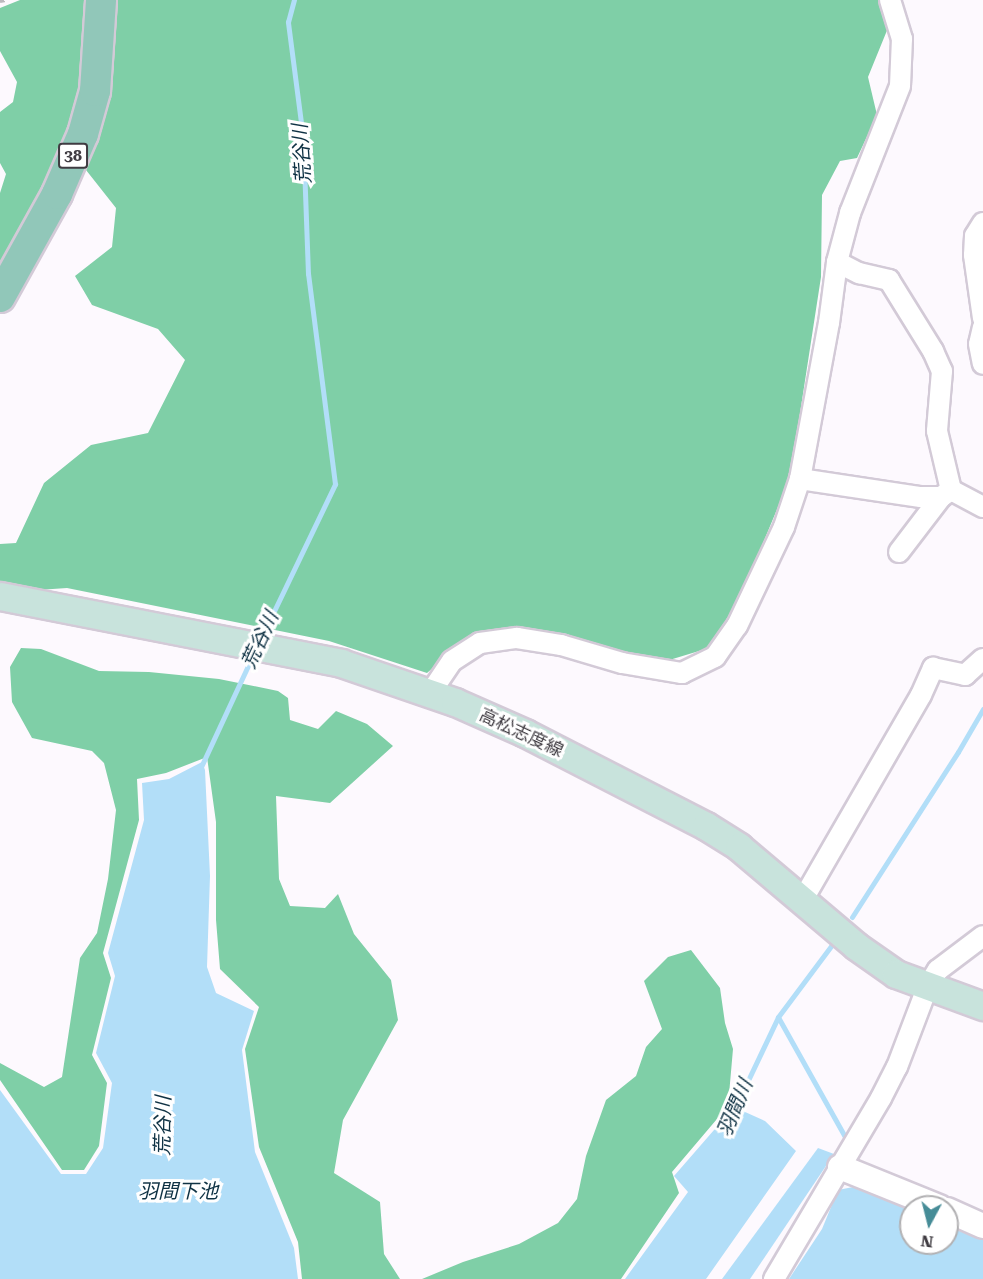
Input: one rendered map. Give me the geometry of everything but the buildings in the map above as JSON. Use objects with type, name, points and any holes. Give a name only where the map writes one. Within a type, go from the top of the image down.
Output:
[{"type":"main road","name":"38","points":[[0,297],[57,194],[83,134],[95,91],[101,0]]},
{"type":"main road","name":"高松志度線","points":[[0,596],[280,649],[341,663],[431,692],[525,733],[706,826],[739,847],[856,946],[896,974],[927,988],[983,1006]]},
{"type":"street","points":[[431,692],[452,661],[480,643],[508,639],[561,645],[622,663],[682,673],[715,657],[737,626],[784,527],[800,479],[829,323],[837,262],[850,213],[900,86],[902,39],[890,0]]},
{"type":"street","points":[[983,223],[975,236],[974,255],[983,318]]},
{"type":"street","points":[[837,262],[859,273],[889,280],[933,351],[942,371],[937,431],[946,493],[899,552]]},
{"type":"street","points":[[983,327],[979,344],[983,364]]},
{"type":"street","points":[[800,479],[921,497],[946,493],[983,507]]},
{"type":"street","points":[[802,901],[921,696],[933,668],[965,675],[983,659]]},
{"type":"street","points":[[774,1279],[897,1067],[927,988],[938,970],[983,936]]},
{"type":"street","points":[[840,1167],[909,1195]]},
{"type":"street","points":[[959,1215],[983,1226]]},
{"type":"path","points":[[0,1],[6,0]]},
{"type":"green space","points":[[20,0],[87,0],[83,71],[71,129],[45,184],[0,266],[0,193],[6,174],[0,163],[0,112],[13,102],[17,82],[0,51],[0,8]]},
{"type":"green space","points":[[116,0],[878,0],[888,28],[868,77],[877,115],[857,158],[840,161],[822,195],[821,277],[790,478],[732,618],[709,648],[666,661],[539,634],[493,629],[459,645],[427,673],[329,641],[67,588],[38,590],[0,583],[0,544],[16,543],[44,483],[91,445],[148,433],[185,360],[158,329],[92,305],[75,276],[112,247],[116,208],[86,170],[110,85]]},
{"type":"green space","points":[[21,648],[41,649],[99,671],[149,672],[219,679],[278,691],[288,698],[290,720],[318,729],[336,711],[367,724],[393,746],[330,803],[276,796],[279,879],[290,906],[325,908],[338,894],[354,934],[391,980],[398,1020],[343,1120],[334,1173],[380,1202],[384,1254],[400,1279],[302,1279],[298,1242],[259,1147],[245,1049],[259,1007],[220,969],[216,920],[216,822],[207,757],[166,773],[137,779],[139,820],[103,953],[111,978],[92,1055],[107,1083],[99,1146],[84,1170],[62,1170],[0,1080],[0,1063],[44,1087],[62,1077],[80,958],[97,933],[108,879],[116,810],[104,763],[92,751],[32,738],[12,702],[10,667]]},
{"type":"green space","points":[[691,950],[720,988],[725,1023],[733,1049],[728,1106],[672,1172],[679,1193],[621,1279],[422,1279],[463,1262],[519,1244],[558,1223],[577,1199],[586,1156],[606,1100],[636,1076],[646,1047],[662,1029],[644,981],[668,957]]},
{"type":"water","name":"羽間下池","points":[[202,762],[205,770],[210,876],[207,967],[216,993],[254,1011],[242,1050],[255,1152],[294,1248],[298,1279],[0,1279],[0,1090],[61,1174],[86,1174],[103,1148],[112,1083],[96,1053],[115,976],[108,953],[144,820],[142,783],[169,779]]},
{"type":"water","points":[[734,1107],[765,1121],[796,1151],[706,1279],[625,1279],[688,1192],[674,1176]]},
{"type":"water","points":[[818,1148],[834,1154],[750,1279],[722,1279]]},
{"type":"water","points":[[858,1186],[899,1202],[899,1255],[959,1255],[959,1225],[983,1235],[983,1279],[789,1279],[822,1229],[838,1190]]},
{"type":"waterway","name":"荒谷川","points":[[261,638],[335,484],[308,274],[303,138],[288,22],[294,0]]},
{"type":"waterway","name":"荒谷川","points":[[200,769],[253,655]]},
{"type":"waterway","name":"羽間川","points":[[852,917],[983,709]]},
{"type":"waterway","name":"羽間川","points":[[732,1114],[778,1017],[834,942]]},
{"type":"waterway","points":[[778,1017],[849,1144]]}]
